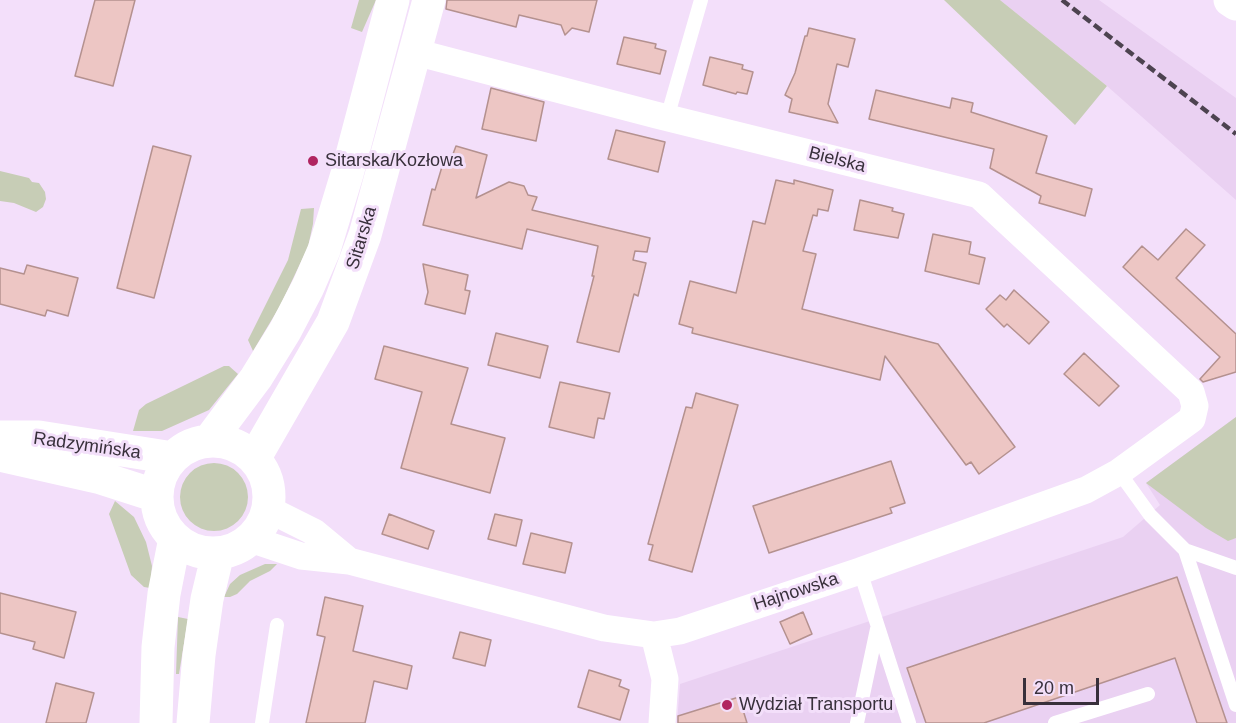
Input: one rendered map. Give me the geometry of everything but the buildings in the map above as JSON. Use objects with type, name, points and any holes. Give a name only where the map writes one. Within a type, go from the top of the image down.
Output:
[{"type":"street","name":"Sitarska","points":[[209,441],[256,378],[285,331],[324,250],[393,0]]},
{"type":"street","name":"Sitarska","points":[[254,459],[333,322],[364,235],[429,0]]},
{"type":"street","points":[[1230,0],[1236,4]]},
{"type":"street","name":"Bielska","points":[[414,52],[667,118],[979,195],[1191,392]]},
{"type":"street","name":"Hajnowska","points":[[250,539],[301,556],[349,561],[604,628],[654,635],[680,631],[860,571],[1086,490],[1119,472],[1192,419],[1195,406],[1191,392]]},
{"type":"street","name":"Radzymińska","points":[[0,438],[39,437],[173,458]]},
{"type":"street","points":[[209,441],[226,442],[241,448],[254,459],[264,474],[269,491],[268,508],[262,525],[241,546],[218,552],[202,552],[188,547],[175,538],[165,526],[159,512],[157,496],[159,482],[173,458],[183,450],[209,441]]},
{"type":"street","name":"Radzymińska","points":[[0,455],[101,478],[157,496]]},
{"type":"street","name":"Hajnowska","points":[[268,508],[314,532],[349,561]]},
{"type":"street","points":[[156,723],[158,647],[164,594],[175,538]]},
{"type":"street","points":[[193,723],[207,599],[218,552]]},
{"type":"street","points":[[654,635],[665,679],[662,723]]},
{"type":"lane","points":[[667,118],[701,0]]},
{"type":"lane","points":[[1119,472],[1150,515],[1185,550],[1231,675],[1236,705]]},
{"type":"lane","points":[[1185,550],[1236,568]]},
{"type":"lane","points":[[860,571],[909,723]]},
{"type":"lane","points":[[262,723],[277,625]]},
{"type":"lane","points":[[857,723],[878,627]]},
{"type":"lane","points":[[1055,723],[1148,694]]},
{"type":"lane","points":[[1103,708],[1108,723]]},
{"type":"shaded area","points":[[1000,0],[1099,0],[1236,98],[1236,200],[1107,86]]},
{"type":"shaded area","points":[[1236,417],[1236,723],[677,723],[680,684],[1123,537],[1160,505],[1146,483]]},
{"type":"green space","points":[[359,0],[376,0],[362,32],[351,28]]},
{"type":"green space","points":[[944,0],[1000,0],[1107,86],[1075,125]]},
{"type":"green space","points":[[0,171],[29,178],[32,182],[39,183],[45,192],[46,199],[43,207],[36,212],[14,203],[0,201]]},
{"type":"green space","points":[[314,208],[308,247],[280,306],[253,351],[248,340],[288,260],[301,209]]},
{"type":"green space","points":[[224,366],[229,366],[238,374],[209,410],[162,431],[133,431],[139,410],[146,404]]},
{"type":"green space","points":[[1236,417],[1236,538],[1228,541],[1206,528],[1146,483]]},
{"type":"green space","points":[[214,463],[227,466],[238,473],[245,484],[248,497],[245,510],[238,521],[227,528],[214,531],[201,528],[190,521],[183,510],[180,497],[183,484],[190,473],[201,466]]},
{"type":"green space","points":[[115,501],[134,517],[146,542],[152,566],[150,588],[144,587],[131,575],[109,514]]},
{"type":"green space","points":[[265,564],[277,564],[270,571],[250,581],[237,594],[224,597],[230,584],[240,575]]},
{"type":"green space","points":[[178,617],[188,619],[179,674],[176,674]]},
{"type":"railway","points":[[1062,0],[1236,134]]},
{"type":"place","name":"Sitarska/Kozłowa","points":[[313,161]]},
{"type":"place","name":"Wydział Transportu","points":[[727,705]]}]
